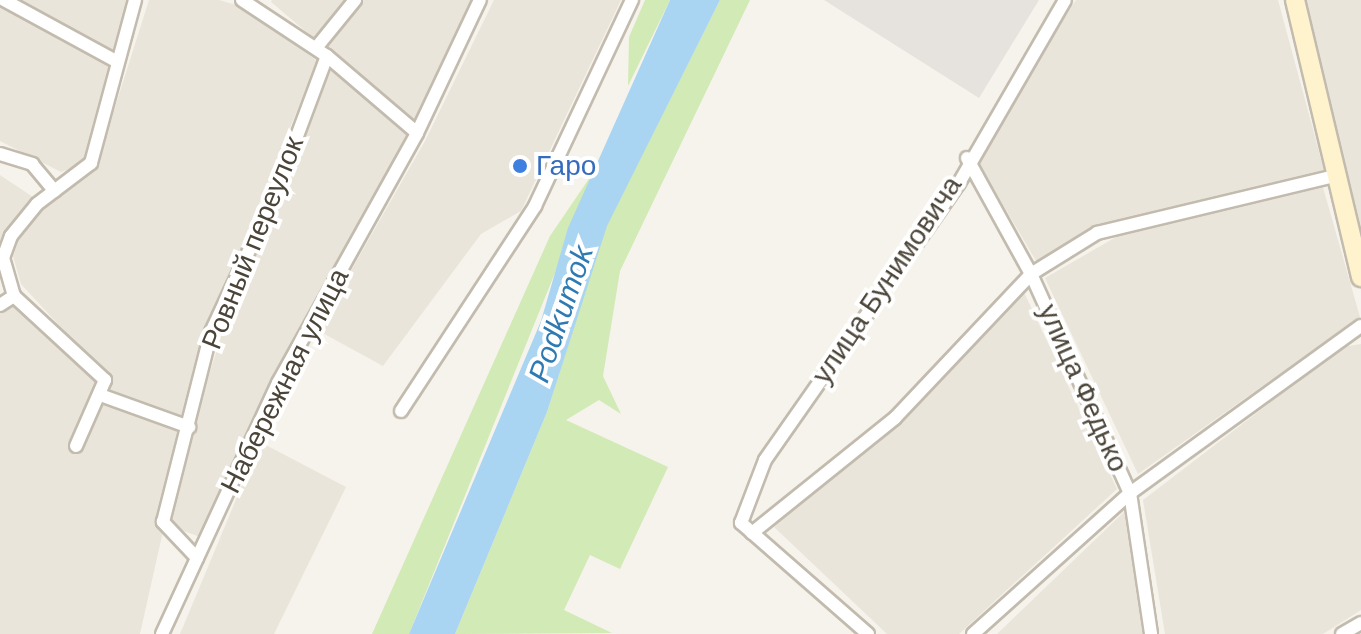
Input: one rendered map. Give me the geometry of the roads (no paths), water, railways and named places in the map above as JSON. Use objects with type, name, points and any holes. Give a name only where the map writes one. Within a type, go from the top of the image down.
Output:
[{"type":"main road","points":[[1295,0],[1361,277]]},
{"type":"street","points":[[4,0],[116,61]]},
{"type":"street","points":[[76,446],[105,380],[14,296],[3,258],[11,236],[55,191],[91,163],[116,61],[135,0]]},
{"type":"street","points":[[316,48],[355,0]]},
{"type":"street","name":"Набережная улица","points":[[162,634],[278,383],[417,133],[480,0]]},
{"type":"street","points":[[401,411],[535,206],[632,0]]},
{"type":"street","name":"улица Бунимовича","points":[[752,533],[741,523],[765,460],[959,183],[967,158],[1065,0]]},
{"type":"street","points":[[246,1],[327,56],[417,133]]},
{"type":"street","name":"Ровный переулок","points":[[197,558],[163,522],[211,332],[275,195],[327,56]]},
{"type":"street","points":[[0,154],[32,164],[55,191]]},
{"type":"street","name":"улица Федько","points":[[967,158],[1031,274],[1130,493],[1151,634]]},
{"type":"street","points":[[868,634],[752,533],[895,418],[1031,274],[1097,233],[1339,175]]},
{"type":"street","points":[[0,305],[14,296]]},
{"type":"street","points":[[973,634],[1130,493],[1361,326]]},
{"type":"street","points":[[100,395],[189,427]]},
{"type":"street","points":[[1342,634],[1361,623]]},
{"type":"water","name":"Podkumok","points":[[670,0],[720,0],[607,226],[547,412],[455,634],[409,634],[541,321],[568,228]]},
{"type":"place","name":"Гаро","points":[[520,166]]}]
